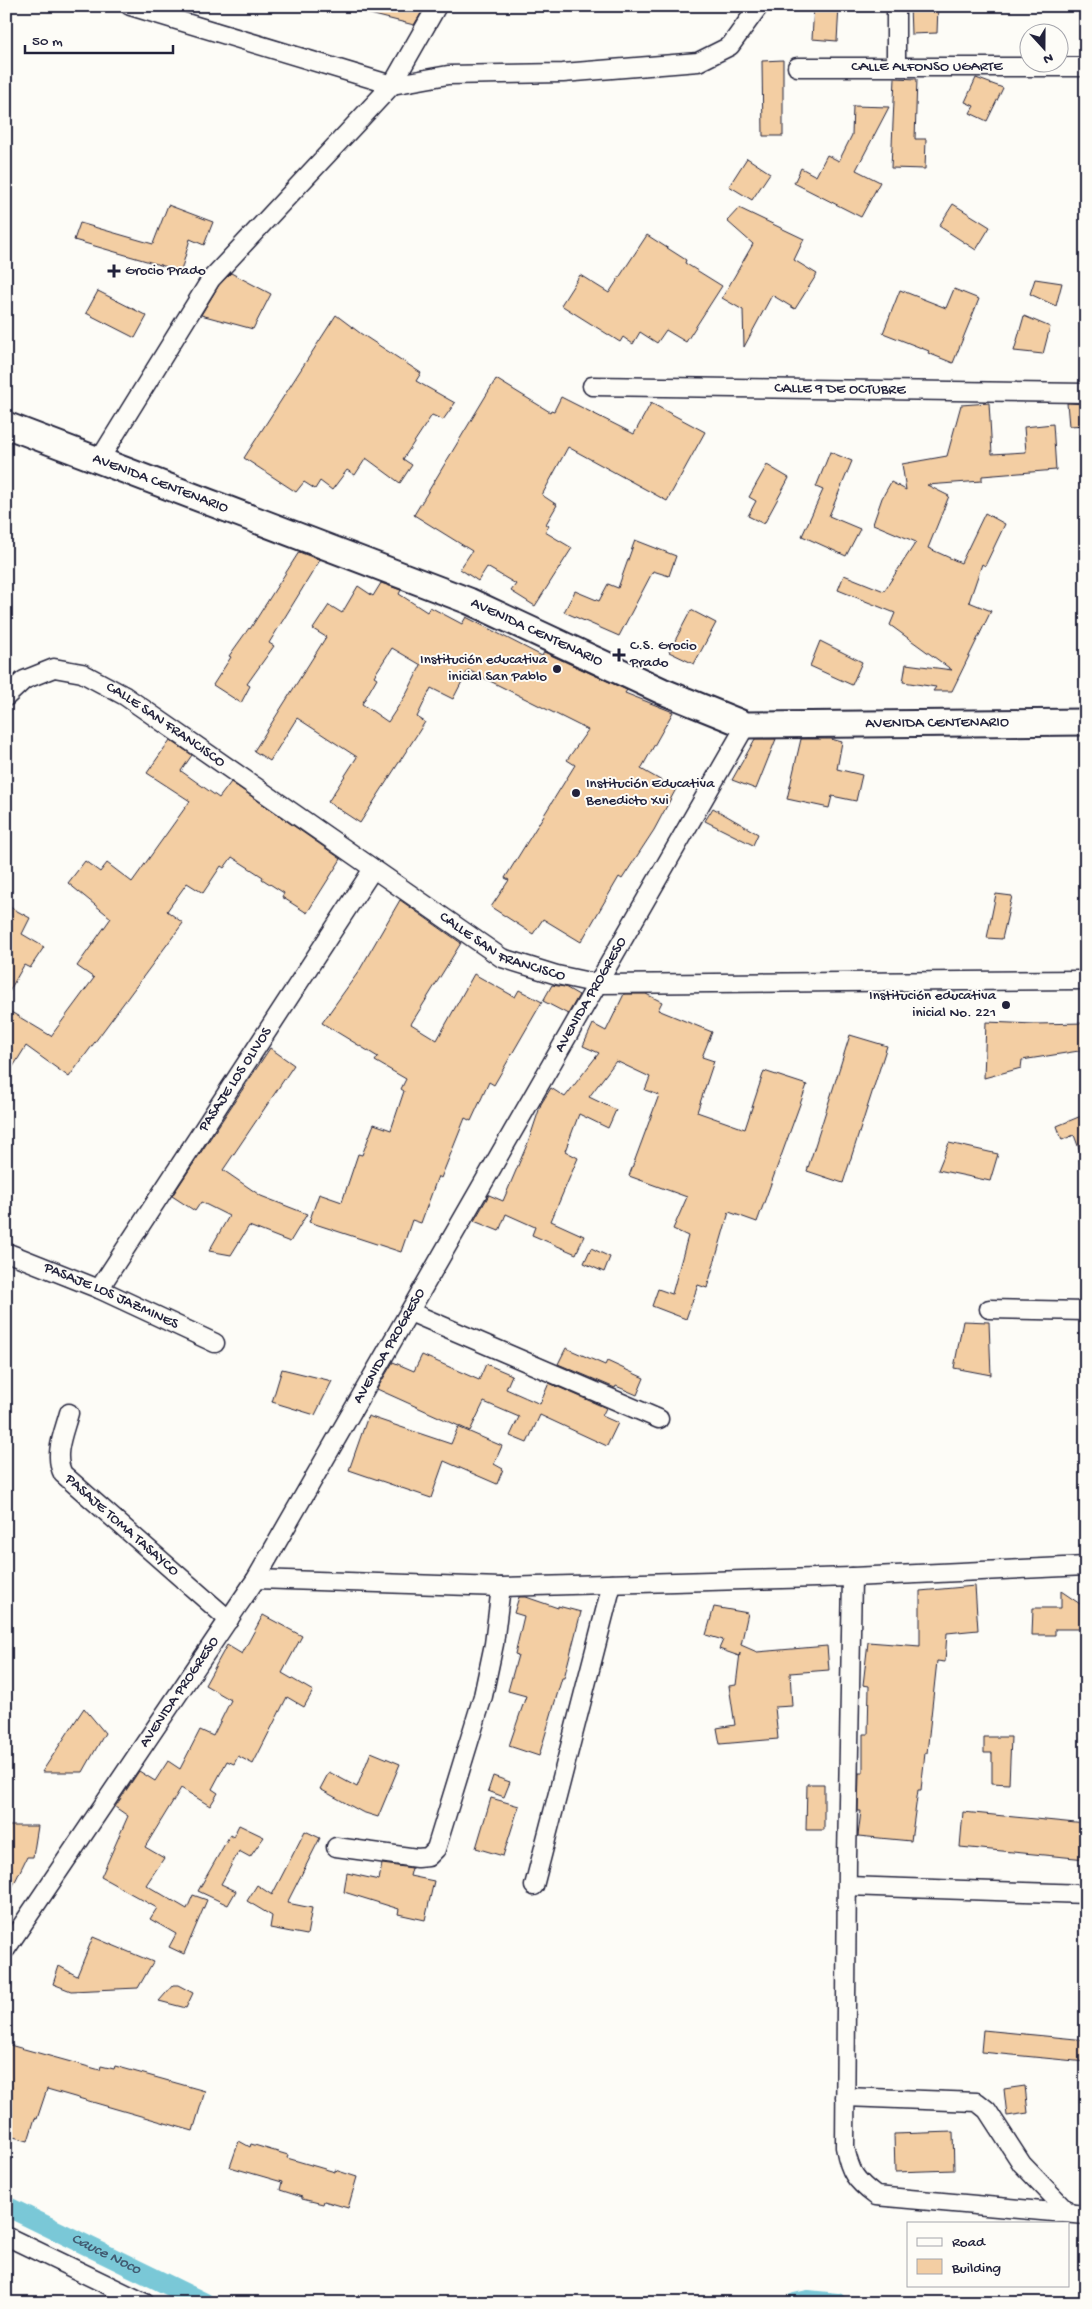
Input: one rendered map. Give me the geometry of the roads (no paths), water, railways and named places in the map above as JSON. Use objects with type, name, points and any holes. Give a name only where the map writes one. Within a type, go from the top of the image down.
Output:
[{"type":"main road","name":"AVENIDA CENTENARIO","points":[[6,425],[98,462],[469,602],[662,691],[746,725],[1086,722]]},
{"type":"street","points":[[130,6],[392,85],[448,75],[563,73],[698,62],[730,46],[760,6]]},
{"type":"street","points":[[98,462],[211,279],[392,85],[437,6]]},
{"type":"street","points":[[896,6],[896,67]]},
{"type":"street","name":"CALLE ALFONSO UGARTE","points":[[797,67],[1086,67]]},
{"type":"street","name":"CALLE 9 DE OCTUBRE","points":[[592,386],[1086,393]]},
{"type":"street","name":"CALLE SAN FRANCISCO","points":[[6,697],[24,680],[54,668],[82,672],[125,696],[502,958],[557,975],[599,984],[1086,980]]},
{"type":"street","name":"AVENIDA PROGRESO","points":[[6,1950],[256,1579],[746,725]]},
{"type":"street","name":"PASAJE LOS OLIVOS","points":[[99,1290],[373,869]]},
{"type":"street","name":"PASAJE LOS JAZMINES","points":[[6,1252],[99,1290],[215,1343]]},
{"type":"street","points":[[989,1308],[1086,1311]]},
{"type":"street","points":[[410,1312],[659,1419]]},
{"type":"street","name":"PASAJE TOMA TASAYCO","points":[[69,1413],[59,1452],[58,1464],[63,1474],[229,1620]]},
{"type":"street","points":[[256,1579],[501,1587],[852,1577],[1086,1566]]},
{"type":"street","points":[[852,1577],[845,2096],[845,2147],[850,2169],[860,2183],[876,2196],[1078,2214]]},
{"type":"street","points":[[534,1886],[612,1584]]},
{"type":"street","points":[[336,1847],[417,1858],[428,1857],[436,1849],[483,1696],[494,1644],[501,1587]]},
{"type":"street","points":[[847,1886],[1086,1894]]},
{"type":"street","points":[[845,2096],[977,2102],[987,2110],[1022,2164],[1078,2214]]},
{"type":"street","points":[[6,2236],[145,2303]]},
{"type":"waterway","name":"Cauce Noco","points":[[6,2206],[205,2303]]},
{"type":"waterway","name":"Cauce Noco","points":[[795,2303],[808,2300],[837,2303]]},
{"type":"place","name":"Grocio Prado","points":[[114,271]]},
{"type":"place","name":"C.S. Grocio Prado","points":[[619,655]]},
{"type":"place","name":"Institución educativa inicial San Pablo","points":[[557,669]]},
{"type":"place","name":"Institución Educativa Benedicto Xvi","points":[[576,793]]},
{"type":"place","name":"Institución educativa inicial No. 221","points":[[1006,1005]]}]
